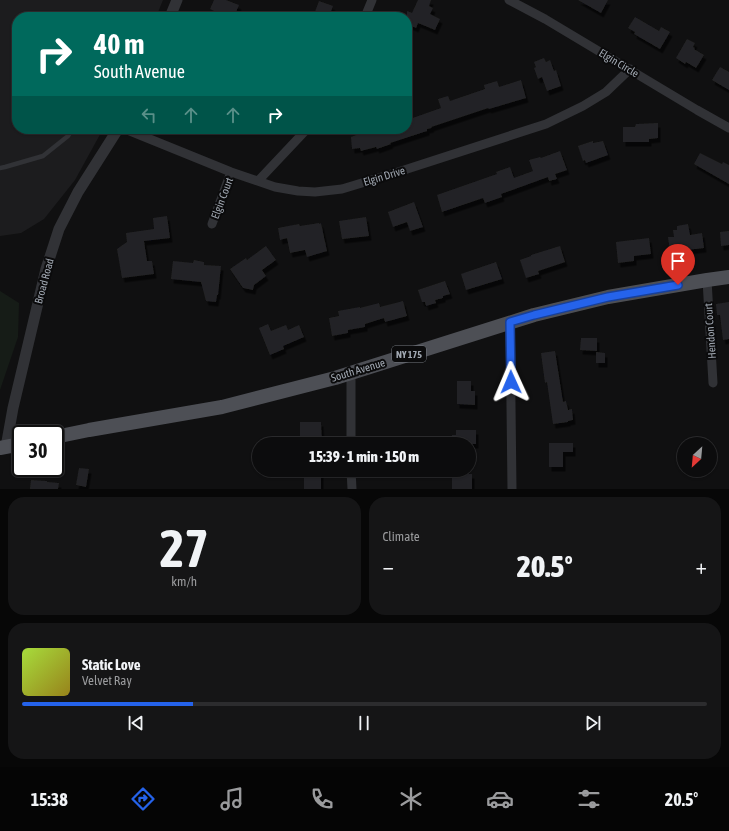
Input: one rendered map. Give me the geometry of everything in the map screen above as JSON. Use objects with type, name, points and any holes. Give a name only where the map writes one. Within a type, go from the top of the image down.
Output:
[{"type":"main road","name":"South Avenue","points":[[64,435],[222,407],[335,378],[534,315],[608,297],[729,276]]},
{"type":"street","points":[[172,12],[177,0]]},
{"type":"street","points":[[367,12],[372,0]]},
{"type":"street","name":"Elgin Circle","points":[[509,0],[545,18],[729,128]]},
{"type":"street","name":"Elgin Drive","points":[[138,134],[232,172],[275,187],[315,192],[342,188],[398,172],[546,124],[583,106],[606,92],[630,69]]},
{"type":"street","name":"Broad Road","points":[[3,448],[46,269],[59,229],[78,192],[115,134]]},
{"type":"street","points":[[258,181],[302,134]]},
{"type":"street","name":"Elgin Court","points":[[212,224],[232,172]]},
{"type":"street","name":"Hendon Court","points":[[707,280],[713,382]]},
{"type":"street","points":[[510,322],[512,489]]},
{"type":"street","points":[[351,372],[351,437]]},
{"type":"street","points":[[352,477],[352,489]]},
{"type":"lane","points":[[0,168],[42,156],[69,134]]},
{"type":"shaded area","points":[[0,0],[163,0],[158,12],[12,12],[12,134],[100,134],[75,180],[44,219],[21,233],[0,236]]},
{"type":"shaded area","points":[[0,291],[19,303],[18,337],[0,390]]},
{"type":"building","points":[[214,0],[226,0],[239,5],[236,12],[214,12],[210,9]]},
{"type":"building","points":[[418,0],[431,0],[429,6],[433,8],[430,14],[440,19],[435,30],[418,23],[416,28],[412,26],[412,13]]},
{"type":"building","points":[[578,0],[608,0],[601,13]]},
{"type":"building","points":[[319,1],[333,6],[331,12],[315,12]]},
{"type":"building","points":[[635,17],[659,31],[661,27],[670,32],[660,49],[634,34],[635,32],[628,28]]},
{"type":"building","points":[[687,39],[695,43],[693,47],[695,48],[694,49],[704,55],[696,68],[686,62],[685,64],[676,58]]},
{"type":"building","points":[[544,58],[546,62],[550,60],[554,71],[556,70],[561,86],[547,91],[542,77],[538,79],[534,68],[536,67],[534,62]]},
{"type":"building","points":[[720,67],[729,72],[729,90],[712,80]]},
{"type":"building","points":[[521,80],[526,98],[489,109],[488,108],[431,127],[432,128],[427,129],[427,131],[390,143],[391,144],[377,149],[376,147],[361,151],[360,148],[352,149],[351,137],[359,134],[412,134],[412,118],[441,108],[438,99],[448,96],[450,101],[485,89],[484,85],[497,81],[499,87]]},
{"type":"building","points":[[658,123],[658,138],[649,139],[649,142],[623,142],[623,127],[635,127],[636,124]]},
{"type":"building","points":[[593,141],[593,143],[603,141],[608,155],[586,163],[585,160],[583,161],[578,146]]},
{"type":"building","points":[[560,151],[567,170],[555,174],[557,179],[549,181],[548,177],[501,194],[502,197],[485,203],[483,198],[442,212],[437,195],[497,174],[496,172],[510,167],[514,178],[533,171],[529,160],[541,158]]},
{"type":"building","points":[[700,153],[722,164],[723,162],[729,165],[729,184],[694,164]]},
{"type":"building","points":[[414,202],[423,227],[410,231],[407,222],[393,227],[388,212]]},
{"type":"building","points":[[167,216],[170,238],[144,241],[147,261],[152,261],[154,274],[122,278],[117,249],[127,242],[126,233],[154,229],[153,218]]},
{"type":"building","points":[[366,217],[369,236],[342,239],[339,221]]},
{"type":"building","points":[[321,223],[327,251],[307,257],[305,250],[290,253],[287,238],[280,240],[278,228],[299,224],[300,226]]},
{"type":"building","points":[[688,224],[690,235],[702,233],[704,248],[670,252],[668,237],[674,237],[673,230],[677,230],[677,226]]},
{"type":"building","points":[[729,231],[729,245],[721,246],[720,232]]},
{"type":"building","points":[[649,238],[651,254],[634,256],[634,261],[618,263],[616,242]]},
{"type":"building","points":[[266,246],[276,260],[262,270],[266,276],[254,285],[253,290],[243,288],[230,269],[246,258],[247,260]]},
{"type":"building","points":[[560,246],[565,262],[538,271],[539,274],[526,278],[520,260]]},
{"type":"building","points":[[194,260],[204,262],[204,265],[221,266],[216,302],[206,301],[201,282],[171,279],[173,261],[193,263]]},
{"type":"building","points":[[496,262],[502,279],[466,290],[461,274]]},
{"type":"building","points":[[445,281],[450,294],[435,300],[436,303],[426,306],[425,302],[422,302],[418,290]]},
{"type":"building","points":[[403,301],[407,316],[385,322],[384,318],[365,324],[365,327],[348,330],[348,333],[332,336],[329,318],[339,316],[338,311],[360,308],[379,303],[380,307]]},
{"type":"building","points":[[729,302],[729,339],[723,340],[720,315],[717,315],[716,304]]},
{"type":"building","points":[[268,324],[271,331],[286,325],[288,330],[299,325],[304,337],[283,346],[284,349],[270,355],[259,328]]},
{"type":"building","points":[[581,338],[597,338],[597,351],[580,350]]},
{"type":"building","points":[[555,351],[563,402],[566,401],[568,410],[572,409],[573,420],[553,424],[541,353]]},
{"type":"building","points":[[596,352],[605,353],[605,363],[596,363]]},
{"type":"building","points":[[457,381],[471,381],[471,391],[475,391],[475,405],[457,404]]},
{"type":"building","points":[[300,422],[321,422],[322,437],[300,437]]},
{"type":"building","points":[[456,430],[476,430],[476,437],[452,437],[452,435],[456,435]]},
{"type":"building","points":[[549,443],[573,443],[573,452],[563,452],[563,467],[549,467]]},
{"type":"building","points":[[79,468],[89,469],[86,487],[76,485]]},
{"type":"building","points":[[304,477],[321,477],[321,489],[304,489]]},
{"type":"building","points":[[452,477],[472,477],[472,489],[452,489]]},
{"type":"building","points":[[31,480],[59,483],[58,489],[30,489]]},
{"type":"route","points":[[511,382],[510,322],[608,297],[678,285]]}]
